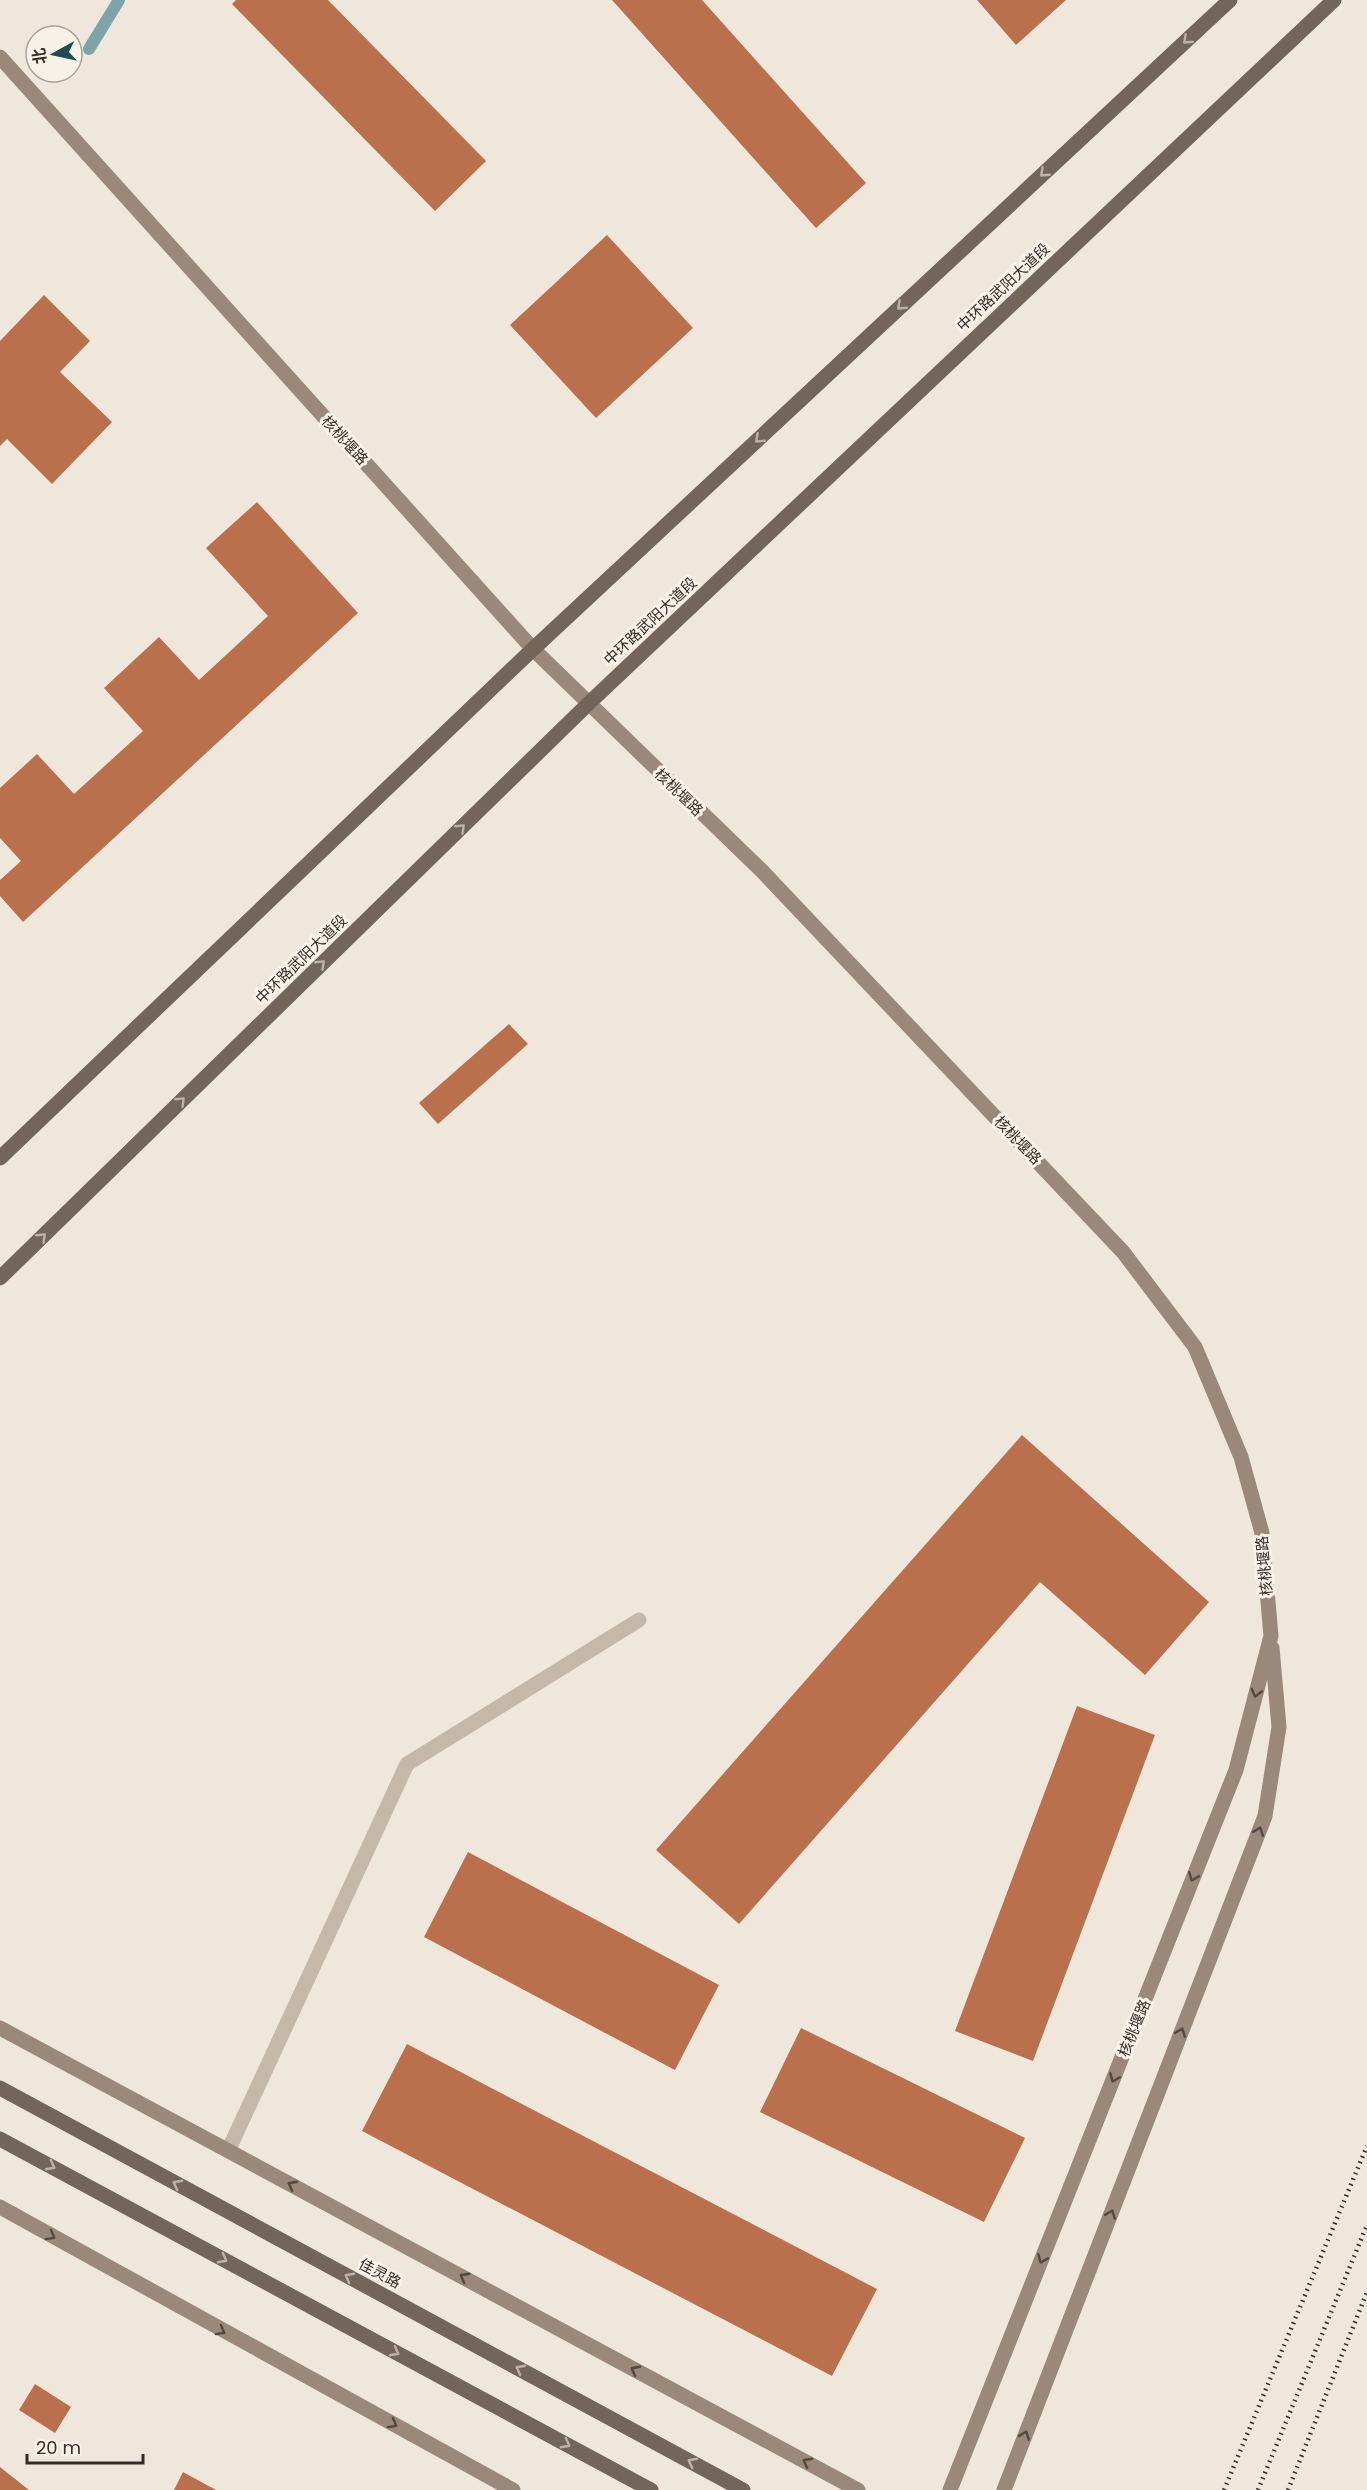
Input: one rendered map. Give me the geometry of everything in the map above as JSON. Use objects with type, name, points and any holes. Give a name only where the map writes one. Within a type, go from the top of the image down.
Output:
[{"type":"main road","points":[[0,1158],[533,649],[1230,0]]},
{"type":"main road","name":"中环路武阳大道段","points":[[0,1278],[588,704],[1334,0]]},
{"type":"main road","name":"佳灵路","points":[[0,2088],[743,2490]]},
{"type":"main road","points":[[0,2139],[651,2490]]},
{"type":"street","name":"核桃堰路","points":[[0,57],[533,649],[761,870],[1123,1252],[1195,1347],[1241,1457],[1262,1533],[1270,1636],[1236,1770],[950,2490]]},
{"type":"street","points":[[228,2151],[407,1764],[639,1620]]},
{"type":"street","points":[[1004,2490],[1264,1816],[1279,1727],[1270,1636]]},
{"type":"street","points":[[0,2028],[858,2490]]},
{"type":"street","points":[[0,2207],[513,2490]]},
{"type":"building","points":[[236,0],[328,0],[486,161],[435,211],[232,4]]},
{"type":"building","points":[[612,0],[702,0],[866,183],[816,228]]},
{"type":"building","points":[[977,0],[1066,0],[1016,45]]},
{"type":"building","points":[[607,235],[693,328],[596,418],[510,325]]},
{"type":"building","points":[[44,295],[90,341],[60,372],[112,422],[52,484],[7,439],[0,446],[0,341]]},
{"type":"building","points":[[257,502],[358,613],[23,922],[0,896],[0,880],[21,861],[0,838],[0,788],[37,754],[74,794],[143,731],[104,688],[159,637],[199,680],[268,616],[206,548]]},
{"type":"building","points":[[509,1024],[528,1044],[438,1124],[419,1103]]},
{"type":"building","points":[[1022,1435],[1209,1602],[1145,1675],[1040,1582],[739,1924],[656,1850]]},
{"type":"building","points":[[1077,1706],[1155,1735],[1033,2061],[955,2031]]},
{"type":"building","points":[[468,1852],[719,1985],[675,2070],[424,1937]]},
{"type":"building","points":[[801,2028],[1025,2138],[984,2222],[760,2112]]},
{"type":"building","points":[[407,2044],[877,2289],[832,2376],[362,2131]]},
{"type":"building","points":[[35,2384],[71,2407],[55,2433],[19,2410]]},
{"type":"building","points":[[0,2467],[29,2490],[0,2490]]},
{"type":"building","points":[[183,2472],[216,2490],[174,2490]]},
{"type":"waterway","points":[[89,49],[119,0]]},
{"type":"railway","points":[[1224,2490],[1367,2146]]},
{"type":"railway","points":[[1258,2490],[1367,2225]]},
{"type":"railway","points":[[1288,2490],[1367,2292]]}]
